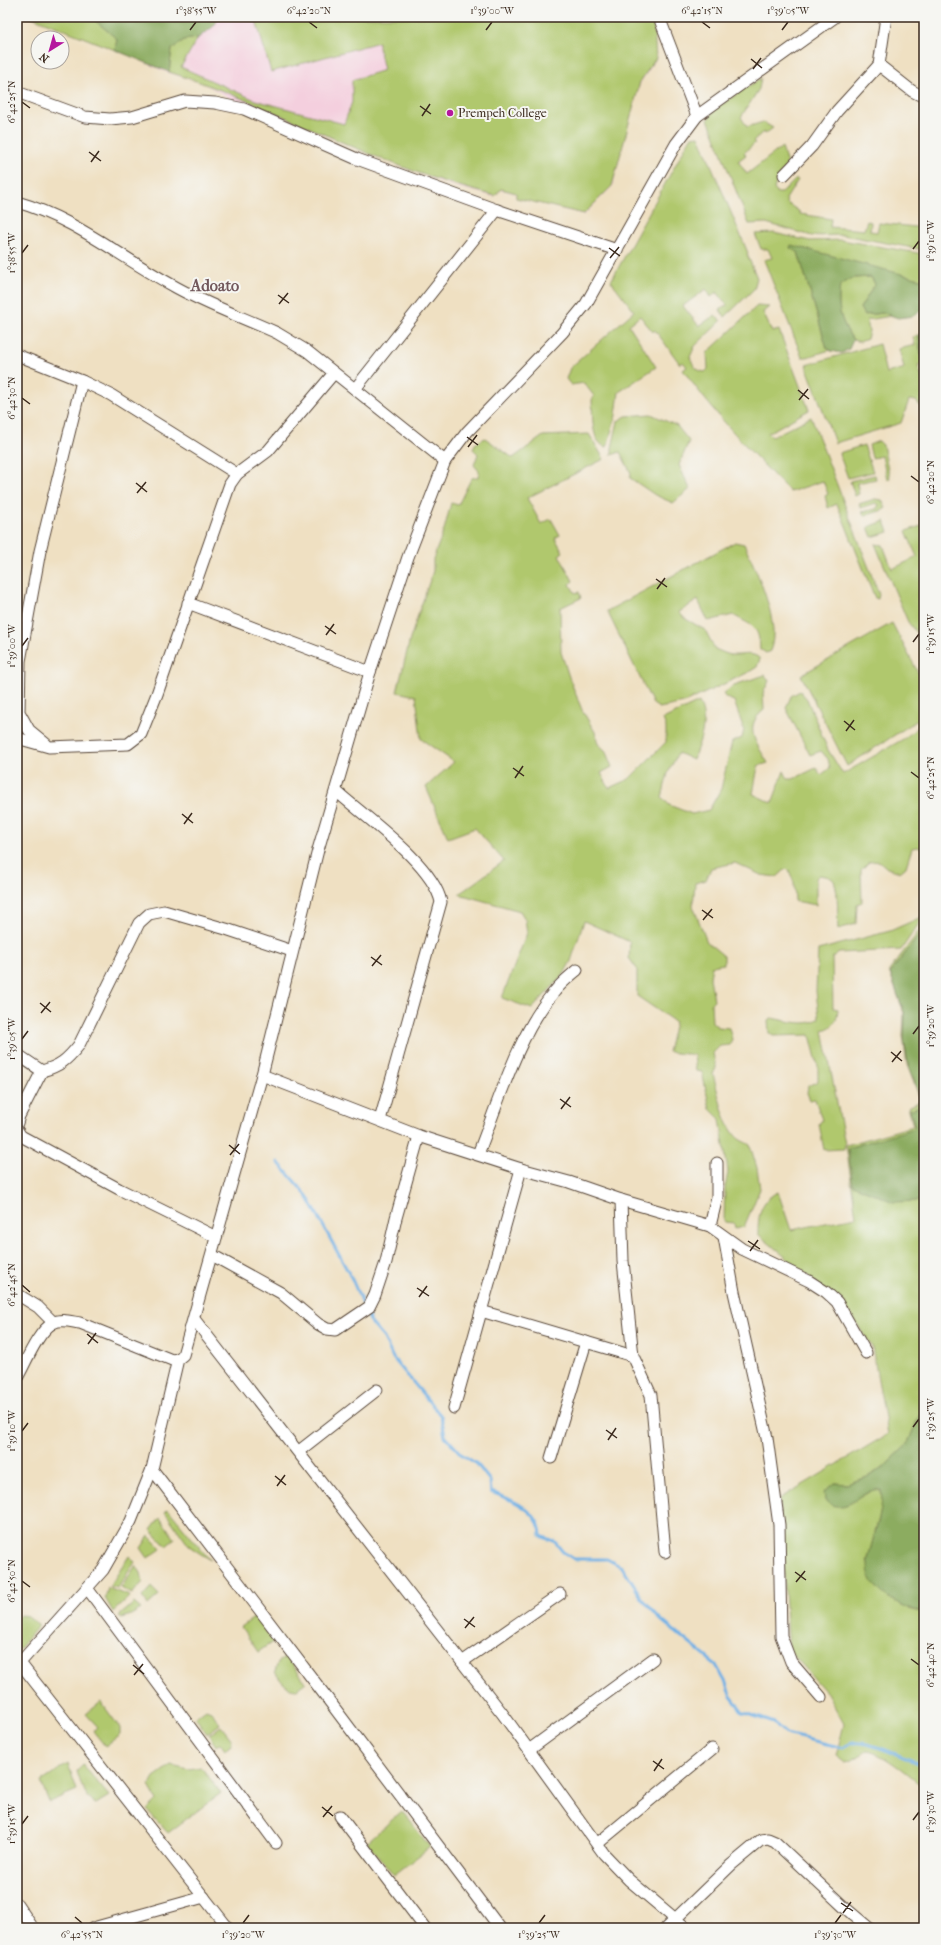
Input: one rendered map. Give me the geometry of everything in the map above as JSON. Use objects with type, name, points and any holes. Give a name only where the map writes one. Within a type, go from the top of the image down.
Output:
[{"type":"street","points":[[659,17],[697,116]]},
{"type":"street","points":[[228,1928],[18,1665],[104,1570],[131,1521],[152,1469],[178,1359],[183,1354],[194,1319],[262,1075],[318,850],[370,672],[408,557],[445,461],[466,432],[562,333],[586,304],[676,144],[697,116],[835,17]]},
{"type":"street","points":[[784,175],[812,146],[837,112],[879,66],[886,17]]},
{"type":"street","points":[[879,66],[912,91],[924,97]]},
{"type":"street","points":[[17,92],[84,117],[110,119],[132,117],[185,101],[215,103],[244,109],[357,159],[497,210],[617,250]]},
{"type":"street","points":[[17,202],[65,221],[97,238],[173,286],[277,333],[307,351],[445,461]]},
{"type":"street","points":[[354,389],[497,210]]},
{"type":"street","points":[[17,355],[82,381],[111,395],[237,474]]},
{"type":"street","points":[[17,738],[49,747],[128,744],[141,734],[157,694],[230,484],[237,474],[268,451],[334,373]]},
{"type":"street","points":[[49,747],[29,730],[19,712],[20,661],[40,551],[82,381]]},
{"type":"street","points":[[188,603],[370,672]]},
{"type":"street","points":[[336,791],[408,852],[422,867],[432,882],[441,902],[380,1120]]},
{"type":"street","points":[[17,1124],[19,1116],[42,1071],[57,1067],[68,1058],[79,1045],[139,923],[149,914],[164,911],[226,929],[292,951]]},
{"type":"street","points":[[478,1154],[522,1042],[546,1002],[577,970]]},
{"type":"street","points":[[17,1054],[42,1071]]},
{"type":"street","points":[[262,1075],[419,1136],[521,1169],[569,1182],[621,1200],[710,1226],[742,1249],[809,1281],[826,1292],[836,1302],[866,1353]]},
{"type":"street","points":[[17,1130],[21,1136],[119,1190],[216,1237]]},
{"type":"street","points":[[212,1255],[281,1293],[327,1329],[335,1330],[366,1310],[375,1295],[386,1262],[396,1218],[419,1136]]},
{"type":"street","points":[[710,1226],[718,1197],[717,1163]]},
{"type":"street","points":[[454,1408],[521,1169]]},
{"type":"street","points":[[621,1200],[623,1262],[633,1356],[651,1395],[665,1552]]},
{"type":"street","points":[[724,1237],[734,1292],[767,1438],[779,1525],[781,1636],[791,1662],[822,1697]]},
{"type":"street","points":[[17,1294],[38,1306],[53,1322]]},
{"type":"street","points":[[481,1311],[633,1356]]},
{"type":"street","points":[[194,1319],[462,1662],[529,1750],[597,1844],[629,1880],[676,1918],[686,1928]]},
{"type":"street","points":[[17,1378],[43,1332],[53,1322],[65,1320],[80,1323],[172,1360],[178,1359]]},
{"type":"street","points":[[551,1458],[586,1342]]},
{"type":"street","points":[[298,1452],[377,1390]]},
{"type":"street","points":[[152,1469],[500,1928]]},
{"type":"street","points":[[88,1588],[276,1843]]},
{"type":"street","points":[[462,1662],[560,1594]]},
{"type":"street","points":[[529,1750],[653,1659]]},
{"type":"street","points":[[597,1844],[712,1749]]},
{"type":"street","points":[[340,1816],[425,1928]]},
{"type":"street","points":[[666,1928],[731,1865],[761,1840],[768,1839],[775,1842],[838,1902],[869,1928]]},
{"type":"street","points":[[93,1928],[204,1897]]},
{"type":"street","points":[[17,1904],[33,1928]]},
{"type":"shaded area","name":"Prempeh College","points":[[33,17],[650,17],[653,22],[654,63],[641,82],[629,121],[613,186],[584,215],[517,198],[517,194],[501,190],[494,197],[446,184],[408,170],[250,105],[237,102],[204,84],[163,71],[117,50],[70,32],[70,30],[66,30]]},
{"type":"green space","points":[[32,17],[91,17],[117,39],[115,50],[70,32],[70,30],[65,30]]},
{"type":"green space","points":[[91,17],[219,17],[214,26],[198,38],[184,40],[172,49],[169,72],[115,50],[117,39]]},
{"type":"green space","name":"Prempeh College","points":[[255,17],[649,17],[654,28],[656,58],[640,82],[612,186],[584,214],[516,198],[516,193],[501,189],[495,196],[429,177],[348,145],[230,93],[169,72],[172,49],[184,40],[198,38],[181,67],[255,100],[344,124],[352,102],[352,80],[384,70],[379,42],[271,72]]},
{"type":"green space","points":[[761,78],[759,89],[741,117],[747,127],[763,122],[773,128],[765,134],[763,132],[753,141],[755,143],[744,153],[746,155],[738,161],[747,174],[782,147],[787,164],[778,177],[774,189],[777,193],[782,193],[796,179],[798,180],[786,199],[787,203],[800,212],[800,214],[831,219],[830,227],[864,230],[867,221],[871,222],[870,231],[877,232],[879,223],[924,228],[924,250],[843,235],[812,236],[766,223],[749,224],[708,119],[714,109]]},
{"type":"green space","points":[[699,136],[757,278],[754,289],[725,317],[720,310],[727,305],[717,292],[711,297],[706,289],[683,306],[699,326],[715,315],[721,321],[695,346],[690,357],[692,363],[699,370],[705,372],[708,369],[707,353],[757,306],[769,307],[763,312],[772,332],[779,330],[809,410],[768,433],[772,437],[811,417],[879,594],[878,599],[875,598],[837,504],[828,508],[825,496],[828,494],[823,481],[790,492],[721,418],[683,370],[687,367],[683,362],[680,364],[655,330],[653,332],[640,316],[629,325],[656,367],[619,392],[616,415],[607,447],[602,445],[595,434],[592,400],[594,396],[584,383],[571,385],[566,379],[570,368],[634,311],[611,281],[691,137]]},
{"type":"green space","points":[[774,233],[810,241],[841,240],[924,254],[924,280],[790,248],[798,252],[827,348],[830,350],[807,357],[802,357],[764,260],[772,258],[768,249],[761,249],[755,234]]},
{"type":"green space","points":[[791,245],[924,280],[924,308],[913,316],[898,318],[884,313],[864,315],[860,308],[875,284],[871,277],[853,278],[840,285],[839,308],[842,320],[853,340],[849,349],[842,353],[831,351],[827,348],[798,252],[790,248]]},
{"type":"green space","points":[[871,277],[875,284],[860,308],[864,315],[884,313],[891,316],[867,320],[869,331],[867,339],[860,342],[853,340],[842,320],[839,308],[840,285],[853,278]]},
{"type":"green space","points":[[924,334],[924,361],[922,360],[918,335]]},
{"type":"green space","points":[[918,335],[922,360],[924,361],[924,363],[918,366],[924,384],[924,410],[916,401],[909,400],[901,423],[835,443],[806,365],[879,344],[886,373],[902,369],[904,368],[899,349],[915,345],[913,337]]},
{"type":"green space","points":[[651,414],[677,426],[689,441],[679,465],[690,489],[673,503],[655,495],[630,478],[631,473],[620,452],[612,455],[612,448],[618,421],[626,416]]},
{"type":"green space","points":[[589,434],[604,459],[527,498],[541,524],[551,519],[560,535],[555,538],[563,552],[559,555],[573,581],[570,584],[575,593],[579,592],[581,598],[560,608],[561,652],[582,710],[595,732],[598,744],[605,750],[612,767],[601,773],[609,788],[629,779],[666,742],[666,727],[663,719],[699,702],[702,709],[703,724],[701,738],[693,760],[678,753],[668,773],[662,797],[669,805],[692,814],[709,810],[721,789],[732,742],[742,738],[744,730],[734,701],[726,698],[723,694],[734,685],[765,675],[769,681],[763,693],[764,710],[757,716],[753,729],[756,742],[768,763],[758,766],[753,794],[772,803],[784,771],[788,779],[793,779],[816,768],[821,775],[830,768],[828,759],[821,751],[810,755],[786,708],[791,696],[800,691],[807,699],[828,750],[843,774],[905,738],[924,722],[924,850],[918,847],[912,848],[906,867],[900,872],[887,868],[879,861],[869,862],[861,870],[862,902],[857,904],[856,924],[838,929],[836,886],[833,879],[827,876],[819,875],[816,878],[816,905],[795,901],[794,883],[789,870],[786,869],[777,877],[761,875],[735,863],[711,868],[706,880],[695,883],[693,906],[707,942],[724,956],[724,964],[712,966],[710,978],[714,1000],[711,1003],[712,1022],[718,1027],[729,1028],[732,1039],[730,1045],[720,1046],[713,1053],[716,1068],[713,1074],[722,1109],[729,1126],[739,1139],[750,1145],[757,1168],[760,1189],[744,1227],[735,1229],[734,1223],[724,1222],[725,1188],[728,1172],[720,1119],[710,1109],[702,1072],[696,1071],[694,1055],[668,1052],[675,1022],[637,996],[637,969],[629,958],[630,942],[584,921],[571,961],[564,974],[532,1009],[502,998],[527,933],[525,919],[520,911],[459,894],[504,861],[475,828],[448,838],[426,787],[454,762],[421,739],[416,696],[397,692],[410,639],[433,571],[433,559],[444,530],[451,503],[458,505],[472,478],[478,477],[479,471],[474,465],[478,454],[473,449],[475,444],[485,438],[513,458],[543,436]]},
{"type":"green space","points":[[879,441],[883,445],[890,478],[887,479],[882,456],[872,458],[869,445]]},
{"type":"green space","points":[[864,445],[873,472],[848,478],[839,453]]},
{"type":"green space","points":[[875,475],[876,479],[857,483],[859,494],[855,496],[850,481]]},
{"type":"green space","points":[[875,499],[882,500],[886,508],[864,516],[862,512],[876,509],[879,505],[876,503],[861,508],[859,504]]},
{"type":"green space","points":[[885,521],[889,532],[872,537],[868,527]]},
{"type":"green space","points":[[924,525],[924,643],[908,622],[875,544],[883,545],[892,569],[917,557],[906,531]]},
{"type":"green space","points":[[735,542],[744,544],[766,597],[773,627],[773,640],[770,651],[766,653],[760,649],[758,635],[753,627],[733,615],[708,621],[698,600],[679,612],[684,618],[705,630],[715,649],[731,655],[754,655],[760,659],[757,667],[749,672],[684,703],[659,708],[653,704],[607,611]]},
{"type":"green space","points":[[892,623],[924,684],[924,716],[847,766],[801,675]]},
{"type":"green space","points":[[924,916],[901,950],[839,953],[832,958],[833,1008],[838,1009],[838,1013],[833,1025],[823,1030],[845,1144],[844,1149],[824,1150],[819,1124],[822,1120],[815,1099],[810,1100],[807,1093],[808,1086],[818,1081],[818,1066],[810,1035],[773,1036],[769,1033],[768,1021],[771,1018],[803,1023],[815,1021],[819,1018],[816,991],[818,950],[890,931]]},
{"type":"green space","points":[[924,924],[924,929],[890,973],[905,1015],[904,1039],[909,1068],[923,1104],[915,1129],[848,1148],[920,1201],[924,1195],[924,1415],[919,1416],[907,1445],[883,1468],[867,1477],[847,1484],[835,1483],[847,1505],[874,1489],[882,1490],[883,1503],[867,1562],[909,1609],[924,1613],[924,1787],[897,1766],[882,1756],[874,1753],[867,1751],[851,1761],[844,1762],[836,1756],[844,1724],[827,1693],[789,1650],[779,1499],[888,1434],[872,1347],[846,1308],[758,1234],[761,1209],[767,1199],[778,1192],[791,1230],[856,1217],[846,1145],[913,1126],[908,1107],[921,1101],[907,1065],[903,1036],[904,1013],[889,971]]},
{"type":"green space","points":[[924,929],[924,1195],[920,1201],[893,1202],[853,1185],[848,1148],[915,1128],[910,1110],[923,1104],[909,1068],[904,1039],[905,1015],[890,973]]},
{"type":"green space","points":[[924,1415],[924,1613],[895,1602],[886,1596],[873,1582],[869,1573],[868,1558],[880,1511],[882,1497],[881,1490],[870,1492],[843,1506],[832,1505],[825,1501],[824,1492],[835,1483],[847,1484],[867,1477],[883,1468],[907,1445],[919,1416]]},
{"type":"green space","points":[[168,1509],[210,1560],[189,1546],[165,1512]]},
{"type":"green space","points":[[160,1518],[175,1539],[166,1546],[151,1530]]},
{"type":"green space","points":[[149,1536],[161,1549],[148,1558],[141,1548]]},
{"type":"green space","points":[[129,1556],[135,1562],[118,1588],[110,1586]]},
{"type":"green space","points":[[136,1565],[141,1573],[143,1582],[132,1594],[121,1588]]},
{"type":"green space","points":[[151,1587],[159,1595],[148,1605],[142,1597]]},
{"type":"green space","points":[[108,1588],[130,1596],[113,1612],[105,1598]]},
{"type":"green space","points":[[134,1603],[141,1609],[122,1618],[119,1616]]},
{"type":"green space","points":[[20,1615],[28,1616],[39,1625],[17,1652],[17,1618]]},
{"type":"green space","points":[[255,1617],[274,1641],[258,1652],[241,1627]]},
{"type":"green space","points":[[286,1657],[306,1682],[297,1689],[287,1686],[275,1672],[278,1662]]},
{"type":"green space","points":[[101,1702],[120,1728],[120,1735],[105,1746],[93,1731],[98,1727],[86,1714]]},
{"type":"green space","points":[[206,1709],[211,1711],[220,1724],[207,1734],[195,1717]]},
{"type":"green space","points":[[221,1726],[232,1740],[231,1745],[225,1750],[220,1743],[216,1746],[209,1735]]},
{"type":"green space","points":[[68,1764],[77,1790],[49,1802],[41,1782]]},
{"type":"green space","points":[[83,1765],[109,1796],[96,1804],[90,1799],[84,1790],[77,1771]]},
{"type":"green space","points":[[171,1765],[189,1769],[201,1767],[221,1793],[168,1833],[147,1810],[157,1800],[149,1786],[154,1777]]},
{"type":"green space","points":[[402,1811],[430,1847],[394,1875],[367,1842]]},
{"type":"waterway","points":[[278,1162],[307,1196],[351,1277],[371,1323],[384,1338],[393,1358],[441,1416],[445,1436],[461,1454],[477,1464],[490,1481],[491,1492],[516,1502],[524,1507],[536,1520],[540,1527],[541,1536],[554,1541],[563,1552],[574,1559],[607,1559],[622,1567],[642,1598],[661,1620],[716,1665],[726,1683],[730,1695],[743,1712],[774,1723],[786,1734],[843,1748],[853,1743],[869,1744],[924,1766]]},
{"type":"place","name":"Prempeh College","points":[[450,113]]},
{"type":"district","name":"Adoato","points":[[215,285]]}]
